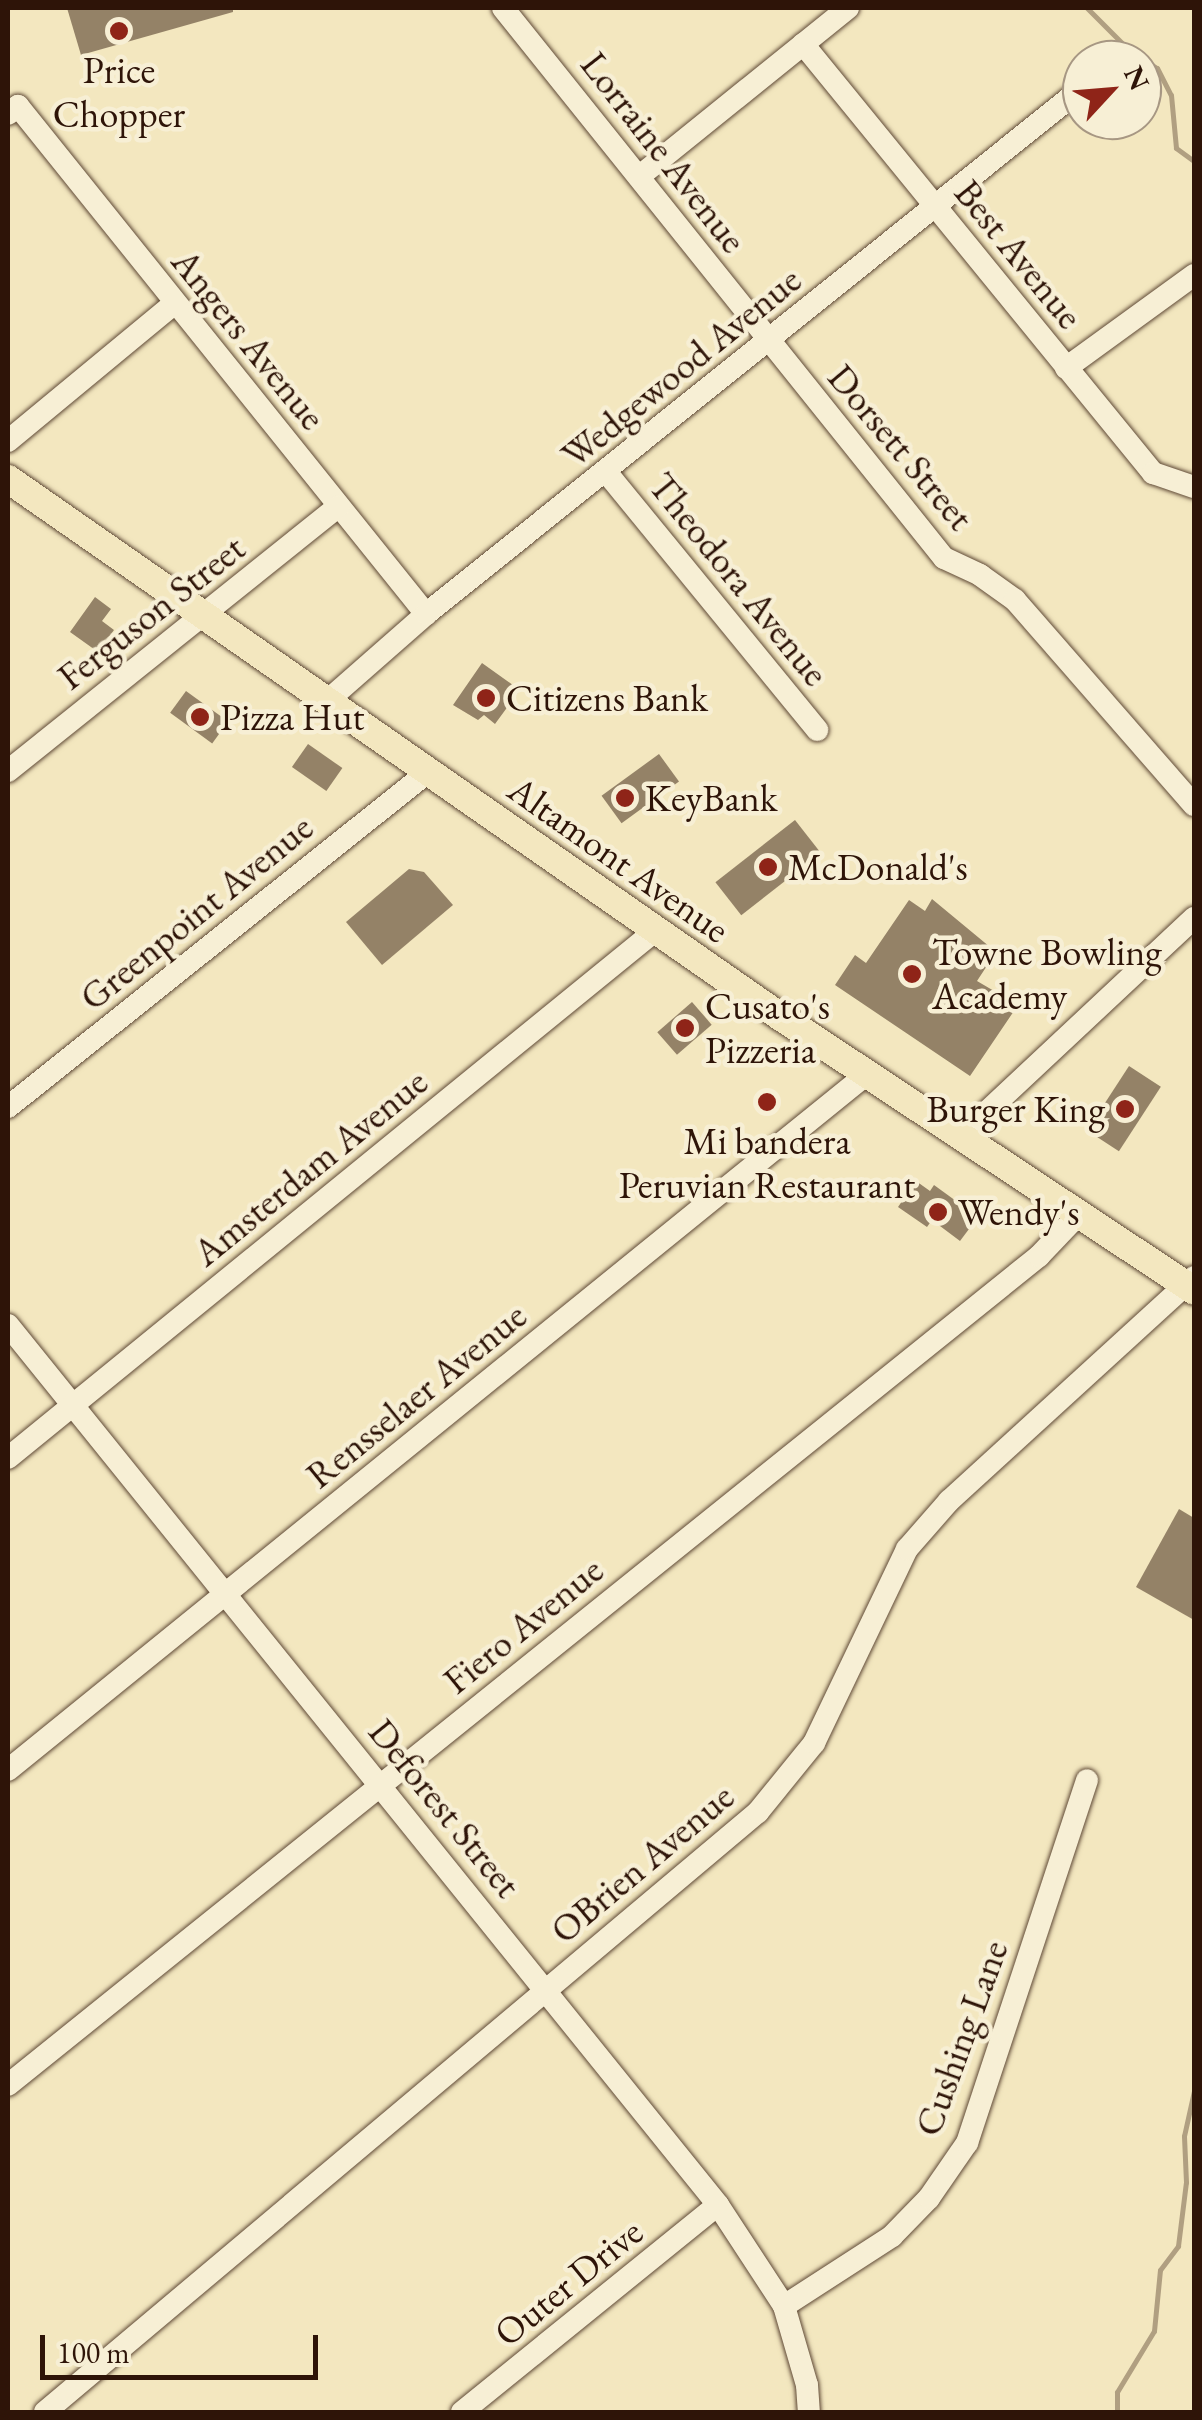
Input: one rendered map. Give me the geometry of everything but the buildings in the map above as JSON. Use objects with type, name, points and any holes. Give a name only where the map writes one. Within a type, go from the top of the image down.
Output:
[{"type":"main road","name":"Altamont Avenue","points":[[8,478],[867,1074],[1078,1215],[1192,1284]]},
{"type":"street","name":"Lorraine Avenue","points":[[503,8],[640,174],[768,342]]},
{"type":"street","points":[[640,174],[848,8]]},
{"type":"street","name":"Best Avenue","points":[[803,44],[1154,474],[1194,486]]},
{"type":"street","name":"Wedgewood Avenue","points":[[326,702],[426,614],[1062,104]]},
{"type":"street","name":"Angers Avenue","points":[[13,110],[426,614]]},
{"type":"street","points":[[1066,368],[1194,275]]},
{"type":"street","points":[[8,440],[175,303]]},
{"type":"street","name":"Dorsett Street","points":[[768,342],[944,558],[980,575],[1015,600],[1194,805]]},
{"type":"street","name":"Theodora Avenue","points":[[606,473],[817,730]]},
{"type":"street","name":"Ferguson Street","points":[[8,771],[338,507]]},
{"type":"street","name":"Greenpoint Avenue","points":[[8,1107],[428,772]]},
{"type":"street","points":[[966,1140],[978,1120],[1194,918]]},
{"type":"street","name":"Amsterdam Avenue","points":[[8,1458],[656,930]]},
{"type":"street","name":"Rensselaer Avenue","points":[[8,1770],[867,1074]]},
{"type":"street","name":"Fiero Avenue","points":[[8,2086],[1038,1256],[1078,1215]]},
{"type":"street","name":"OBrien Avenue","points":[[45,2412],[758,1812],[788,1780],[814,1743],[907,1550],[948,1501],[1192,1284]]},
{"type":"street","name":"Deforest Street","points":[[8,1325],[718,2205],[784,2306],[807,2385],[810,2412]]},
{"type":"street","name":"Cushing Lane","points":[[784,2306],[892,2236],[930,2198],[967,2142],[1087,1780]]},
{"type":"street","name":"Outer Drive","points":[[462,2412],[718,2205]]},
{"type":"waterway","points":[[1087,8],[1129,50],[1157,68],[1171,95],[1176,148],[1194,161]]},
{"type":"waterway","points":[[1117,2412],[1117,2392],[1154,2331],[1160,2270],[1178,2246],[1186,2182],[1184,2136],[1194,2091]]},
{"type":"place","name":"Price Chopper","points":[[119,31]]},
{"type":"place","name":"Citizens Bank","points":[[486,698]]},
{"type":"place","name":"Pizza Hut","points":[[200,717]]},
{"type":"place","name":"KeyBank","points":[[625,798]]},
{"type":"place","name":"McDonald's","points":[[768,867]]},
{"type":"place","name":"Towne Bowling Academy","points":[[912,974]]},
{"type":"place","name":"Cusato's Pizzeria","points":[[685,1028]]},
{"type":"place","name":"Mi bandera Peruvian Restaurant","points":[[767,1102]]},
{"type":"place","name":"Burger King","points":[[1125,1109]]},
{"type":"place","name":"Wendy's","points":[[938,1212]]}]
